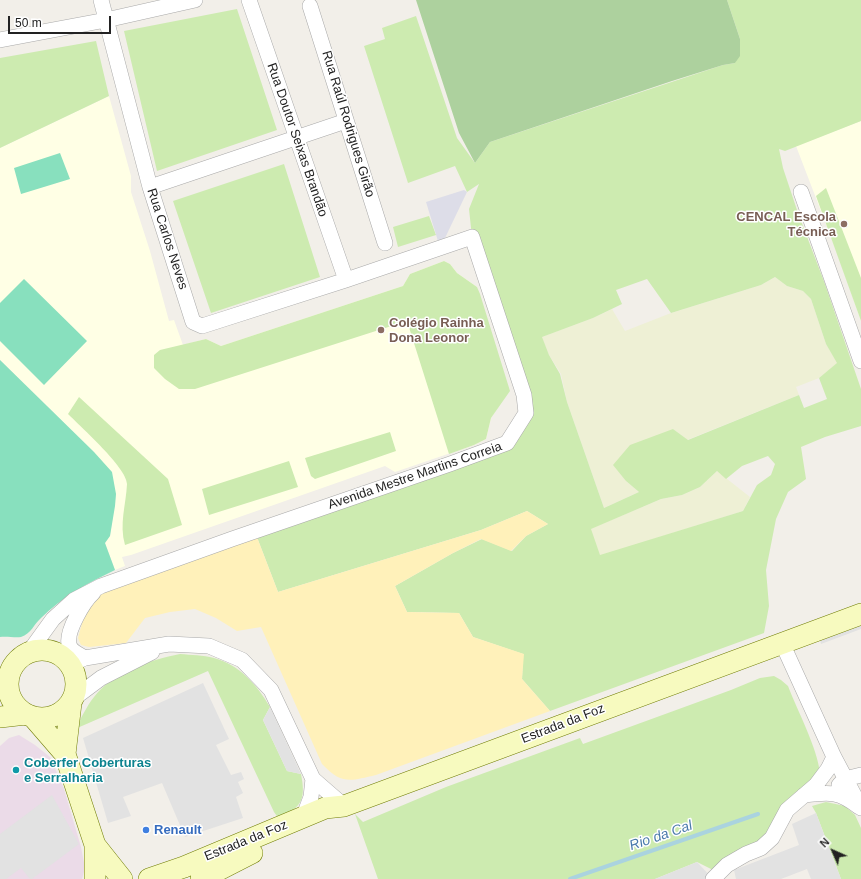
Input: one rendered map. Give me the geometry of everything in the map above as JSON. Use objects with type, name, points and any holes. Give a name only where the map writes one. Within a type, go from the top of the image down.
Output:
[{"type":"main road","name":"Estrada da Foz","points":[[149,879],[192,864],[325,808],[344,806],[861,614]]},
{"type":"main road","points":[[65,754],[72,701],[76,690],[77,681],[75,672],[78,661],[63,656],[53,650],[41,649],[29,652],[15,662],[10,670],[4,686],[18,708],[29,715],[65,754],[95,845],[95,879]]},
{"type":"main road","points":[[0,717],[29,715],[43,718],[54,716],[64,711],[72,701]]},
{"type":"main road","name":"Estrada da Foz","points":[[201,879],[216,870],[329,818],[344,806]]},
{"type":"main road","points":[[95,845],[122,879]]},
{"type":"street","name":"Rua Carlos Neves","points":[[101,0],[150,187],[193,322],[202,326],[346,280]]},
{"type":"street","points":[[0,40],[106,20],[195,0]]},
{"type":"street","name":"Rua Doutor Seixas Brandão","points":[[249,0],[346,280]]},
{"type":"street","name":"Rua Raúl Rodrigues Girão","points":[[310,6],[385,243]]},
{"type":"street","points":[[150,187],[346,121]]},
{"type":"street","points":[[801,192],[861,361]]},
{"type":"street","name":"Avenida Mestre Martins Correia","points":[[29,652],[54,618],[74,600],[101,586],[507,443],[526,413],[524,395],[472,237],[346,280]]},
{"type":"street","name":"Avenida Mestre Martins Correia","points":[[78,661],[69,644],[71,628],[91,594],[101,586]]},
{"type":"street","points":[[782,643],[834,757],[854,777],[861,808]]},
{"type":"street","points":[[72,701],[104,677],[169,644]]},
{"type":"street","points":[[78,661],[169,644],[209,646],[242,660],[271,690],[313,779],[344,806]]},
{"type":"street","points":[[819,789],[834,757]]},
{"type":"street","points":[[713,879],[727,865],[746,854],[761,848],[772,838],[787,810],[804,795],[819,789],[832,789],[854,777]]},
{"type":"street","points":[[303,818],[311,797],[313,779]]},
{"type":"street","points":[[819,789],[848,798],[861,808]]},
{"type":"shaded area","name":"Colégio Rainha Dona Leonor","points":[[109,96],[131,176],[131,192],[150,251],[169,321],[174,320],[183,345],[206,339],[221,346],[403,286],[410,274],[444,261],[450,264],[457,273],[477,287],[497,408],[491,418],[486,439],[474,445],[395,472],[385,466],[122,557],[125,566],[115,570],[105,543],[110,536],[116,494],[94,452],[0,360],[0,148]]},
{"type":"shaded area","name":"CENCAL Escola Técnica","points":[[861,121],[861,321],[839,258],[796,146]]},
{"type":"shaded area","points":[[464,190],[467,192],[445,238],[438,241],[426,202]]},
{"type":"shaded area","points":[[775,277],[787,286],[803,291],[811,299],[826,344],[838,363],[819,378],[796,387],[799,395],[687,440],[673,429],[626,481],[639,492],[604,508],[567,402],[561,374],[549,355],[541,337],[593,318],[612,309],[625,331],[671,313],[761,285]]},
{"type":"shaded area","points":[[717,471],[750,497],[743,511],[600,556],[590,529],[661,499],[682,495],[700,487]]},
{"type":"shaded area","points":[[861,624],[861,629],[821,644],[820,640]]},
{"type":"shaded area","points":[[203,683],[229,739],[216,745],[231,775],[241,772],[244,779],[238,782],[243,793],[236,797],[243,818],[185,837],[162,783],[123,797],[131,816],[108,823],[83,738]]},
{"type":"shaded area","points":[[270,707],[301,774],[287,771],[263,720]]},
{"type":"shaded area","points":[[19,735],[50,757],[64,789],[81,847],[85,868],[82,879],[0,879],[0,746],[9,738]]},
{"type":"shaded area","points":[[52,795],[79,844],[32,879],[30,879],[21,868],[6,879],[0,879],[0,834]]},
{"type":"shaded area","points":[[816,813],[841,879],[811,879],[807,869],[781,879],[736,879],[734,870],[799,845],[792,824]]},
{"type":"shaded area","points":[[697,862],[713,879],[655,879]]},
{"type":"green space","points":[[416,0],[727,0],[740,39],[740,56],[735,63],[723,65],[672,81],[490,142],[475,163],[459,133]]},
{"type":"green space","points":[[727,0],[861,0],[861,121],[785,151],[779,149],[783,168],[798,213],[825,284],[861,389],[861,426],[825,437],[801,447],[806,479],[788,492],[776,519],[766,570],[769,606],[764,633],[550,711],[522,679],[523,654],[473,637],[459,613],[407,612],[395,586],[453,553],[482,539],[512,551],[526,536],[548,524],[527,511],[481,530],[278,592],[255,532],[507,443],[526,413],[472,237],[469,209],[479,184],[467,192],[455,166],[408,183],[364,46],[385,39],[382,28],[416,16],[457,138],[475,163],[490,142],[723,65],[735,63],[740,39]],"holes":[[[775,277],[787,286],[803,291],[811,299],[826,344],[837,363],[819,378],[827,399],[804,408],[799,395],[688,440],[673,429],[630,445],[613,465],[626,481],[639,492],[604,508],[567,402],[560,374],[549,355],[542,337],[593,318],[622,304],[616,290],[647,279],[671,313],[761,285]],[[768,456],[775,464],[771,475],[757,485],[743,511],[600,555],[591,529],[661,499],[682,495],[700,487],[717,471],[726,479],[742,466]]]},
{"type":"green space","points":[[237,9],[277,130],[157,171],[124,31]]},
{"type":"green space","points":[[96,41],[109,96],[0,148],[0,58]]},
{"type":"green space","points":[[60,153],[70,179],[21,194],[14,168]]},
{"type":"green space","points":[[284,164],[320,277],[211,313],[173,201]]},
{"type":"green space","points":[[826,188],[861,278],[861,321],[816,196]]},
{"type":"green space","points":[[429,216],[436,235],[398,247],[393,227]]},
{"type":"green space","points":[[444,261],[450,264],[457,273],[477,287],[510,391],[491,418],[486,439],[474,445],[449,454],[407,321],[195,389],[179,389],[165,379],[154,368],[154,355],[160,350],[206,339],[221,346],[403,286],[410,274]]},
{"type":"green space","points":[[24,279],[87,341],[44,385],[0,341],[0,303]]},
{"type":"green space","points":[[0,360],[94,452],[112,472],[116,494],[110,536],[105,543],[115,570],[85,585],[58,603],[39,620],[27,634],[21,637],[0,637]]},
{"type":"green space","points":[[79,397],[168,479],[182,525],[125,545],[123,537],[123,514],[127,484],[125,477],[112,458],[68,414]]},
{"type":"green space","points":[[390,432],[396,451],[315,479],[311,476],[305,458]]},
{"type":"green space","points":[[289,461],[298,487],[209,515],[202,489]]},
{"type":"green space","points":[[180,654],[210,657],[223,661],[247,677],[265,699],[270,707],[263,720],[287,771],[301,774],[303,790],[302,796],[297,806],[293,810],[279,819],[274,812],[208,671],[75,729],[94,697],[111,681],[133,668]]},
{"type":"green space","points":[[774,676],[788,686],[811,741],[820,773],[768,834],[758,843],[713,870],[697,862],[655,879],[378,879],[355,814],[363,822],[446,787],[580,738],[583,744],[760,678]]},
{"type":"green space","points":[[826,802],[845,806],[855,815],[861,828],[861,879],[841,879],[812,806]]},
{"type":"sand","points":[[527,511],[548,524],[526,536],[511,551],[481,539],[395,586],[407,612],[459,613],[473,637],[524,654],[522,679],[550,711],[376,775],[347,780],[335,775],[322,764],[261,627],[237,631],[216,618],[195,609],[170,612],[145,618],[126,643],[89,647],[81,645],[78,638],[84,616],[101,586],[255,532],[278,592],[481,530]]},
{"type":"waterway","name":"Rio da Cal","points":[[570,879],[758,814]]},
{"type":"place","name":"CENCAL Escola Técnica","points":[[844,224]]},
{"type":"place","name":"Colégio Rainha Dona Leonor","points":[[381,330]]},
{"type":"place","name":"Coberfer Coberturas e Serralharia","points":[[16,770]]},
{"type":"place","name":"Renault","points":[[146,830]]}]
